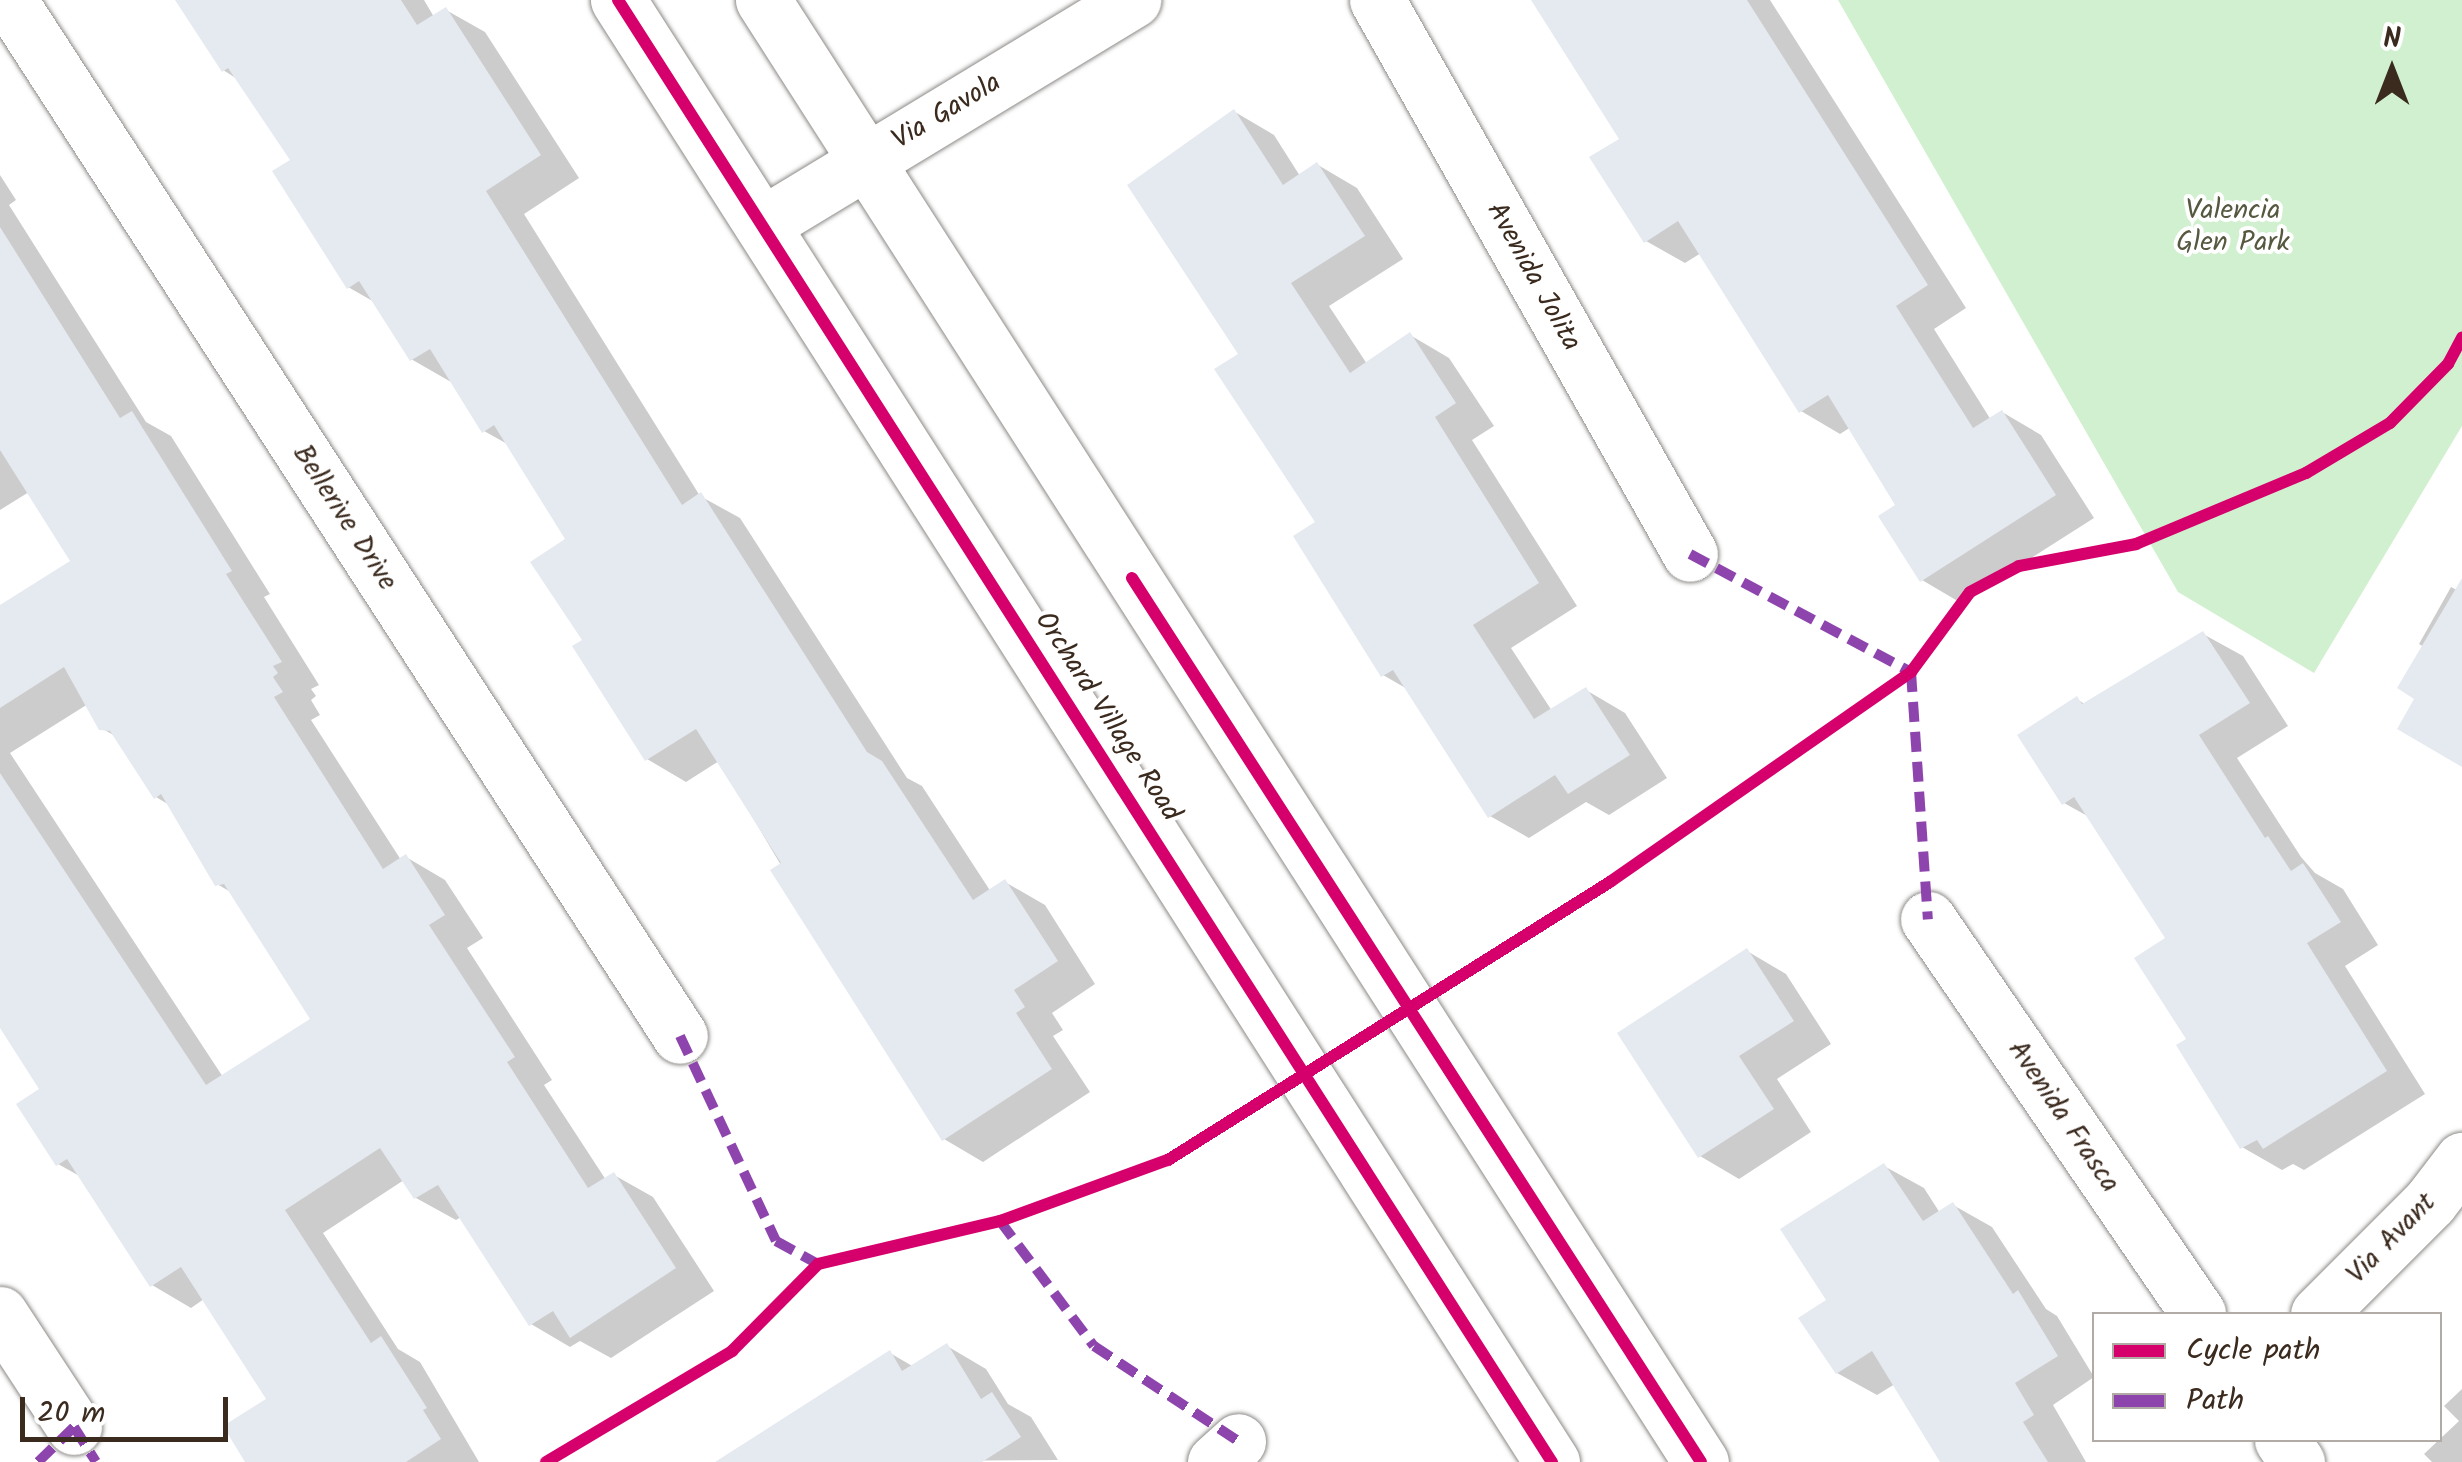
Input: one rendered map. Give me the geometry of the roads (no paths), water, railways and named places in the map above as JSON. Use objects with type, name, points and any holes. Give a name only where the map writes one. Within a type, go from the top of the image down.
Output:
[{"type":"main road","name":"Bellerive Drive","points":[[9,0],[680,1036]]},
{"type":"main road","name":"Orchard Village Road","points":[[618,0],[1552,1462]]},
{"type":"main road","points":[[763,0],[1701,1462]]},
{"type":"main road","name":"Via Gavola","points":[[763,224],[1133,0]]},
{"type":"main road","name":"Avenida Jolita","points":[[1376,0],[1690,554]]},
{"type":"main road","name":"Avenida Frasca","points":[[1928,918],[2197,1312]]},
{"type":"main road","name":"Via Avant","points":[[2320,1312],[2430,1202],[2462,1160]]},
{"type":"main road","points":[[0,1314],[74,1428]]},
{"type":"park label","name":"Valencia Glen Park","points":[[2233,227]]}]
